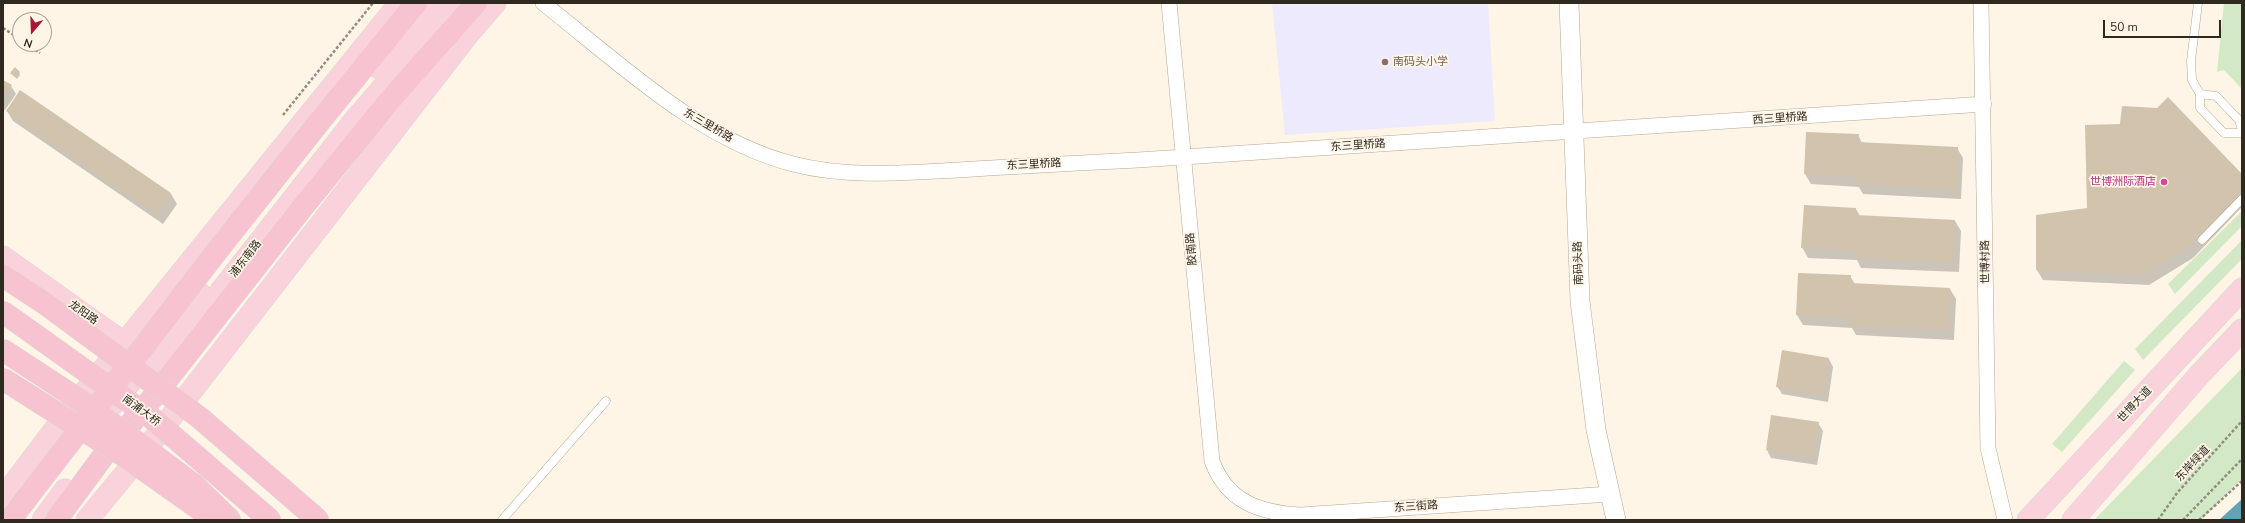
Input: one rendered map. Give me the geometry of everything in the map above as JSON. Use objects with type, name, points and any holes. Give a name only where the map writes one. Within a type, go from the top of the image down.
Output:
[{"type":"highway","points":[[10,520],[216,251],[416,3]]},
{"type":"highway","points":[[56,520],[104,455],[155,395],[302,208],[390,100],[476,3]]},
{"type":"highway","points":[[3,276],[47,305],[200,418],[318,520]]},
{"type":"highway","name":"南浦大桥","points":[[3,312],[153,419],[270,520]]},
{"type":"highway","points":[[3,350],[87,405],[194,484],[230,520]]},
{"type":"highway","points":[[3,379],[126,457],[215,520]]},
{"type":"main road","points":[[3,498],[59,424],[126,344],[400,3]]},
{"type":"main road","name":"浦东南路","points":[[43,520],[154,366],[359,93],[434,3]]},
{"type":"main road","name":"浦东南路","points":[[23,520],[154,366],[214,300],[354,121],[456,3]]},
{"type":"main road","points":[[87,520],[158,434],[450,58],[495,3]]},
{"type":"main road","name":"龙阳路","points":[[3,258],[126,344],[154,366]]},
{"type":"main road","name":"世博大道","points":[[2028,520],[2242,289]]},
{"type":"main road","points":[[2073,520],[2200,374],[2242,330]]},
{"type":"street","name":"东三里桥路","points":[[543,3],[682,112],[719,135],[757,152],[794,164],[833,171],[884,174],[1575,133]]},
{"type":"street","name":"胶南路","points":[[1169,3],[1212,460],[1217,476],[1228,490]]},
{"type":"street","name":"南码头路","points":[[1569,3],[1575,133],[1580,301],[1596,430],[1616,520]]},
{"type":"street","name":"世博村路","points":[[1981,3],[1984,104],[1988,448],[2005,520]]},
{"type":"street","name":"西三里桥路","points":[[1575,133],[1984,104]]},
{"type":"street","name":"东三街路","points":[[1228,490],[1243,501],[1261,509],[1301,518],[1610,494]]},
{"type":"lane","points":[[2198,3],[2191,61],[2192,80],[2200,94],[2200,108],[2224,133],[2242,131],[2239,120],[2216,96],[2200,94]]},
{"type":"lane","points":[[2202,240],[2242,199]]},
{"type":"lane","points":[[502,520],[606,401]]},
{"type":"path","points":[[3,28],[12,34]]},
{"type":"path","name":"东岸绿道","points":[[2158,520],[2177,493],[2242,421]]},
{"type":"path","points":[[2183,520],[2242,459]]},
{"type":"path","points":[[2199,520],[2242,481]]},
{"type":"shaded area","name":"南码头小学","points":[[1272,3],[1488,3],[1495,121],[1285,135]]},
{"type":"green space","points":[[2224,3],[2242,3],[2242,89],[2224,70],[2217,72]]},
{"type":"green space","points":[[2242,211],[2242,226],[2175,294],[2168,284]]},
{"type":"green space","points":[[2242,240],[2242,259],[2143,360],[2135,349]]},
{"type":"green space","points":[[2124,361],[2135,370],[2062,452],[2052,444]]},
{"type":"green space","points":[[2242,368],[2242,479],[2201,520],[2094,520]]},
{"type":"water","points":[[2242,499],[2242,520],[2219,520]]},
{"type":"building","points":[[15,67],[20,72],[15,77],[10,73]]},
{"type":"building","points":[[3,80],[12,85],[3,99]]},
{"type":"building","points":[[20,90],[171,193],[157,214],[6,111]]},
{"type":"building","name":"世博洲际酒店","points":[[2168,97],[2242,174],[2242,190],[2187,248],[2142,275],[2036,270],[2036,215],[2087,208],[2085,125],[2120,124],[2122,106],[2157,108]]},
{"type":"building","points":[[1806,132],[1859,134],[1858,142],[1958,147],[1956,189],[1856,184],[1857,177],[1804,174]]},
{"type":"building","points":[[1804,205],[1856,208],[1856,215],[1955,220],[1953,262],[1854,257],[1854,250],[1801,248]]},
{"type":"building","points":[[1798,273],[1851,275],[1851,283],[1950,288],[1948,330],[1849,325],[1849,318],[1796,315]]},
{"type":"building","points":[[1782,350],[1829,358],[1824,394],[1776,387]]},
{"type":"building","points":[[1771,415],[1819,422],[1813,458],[1766,450]]},
{"type":"place","name":"南码头小学","points":[[1385,62]]},
{"type":"place","name":"世博洲际酒店","points":[[2164,182]]}]
